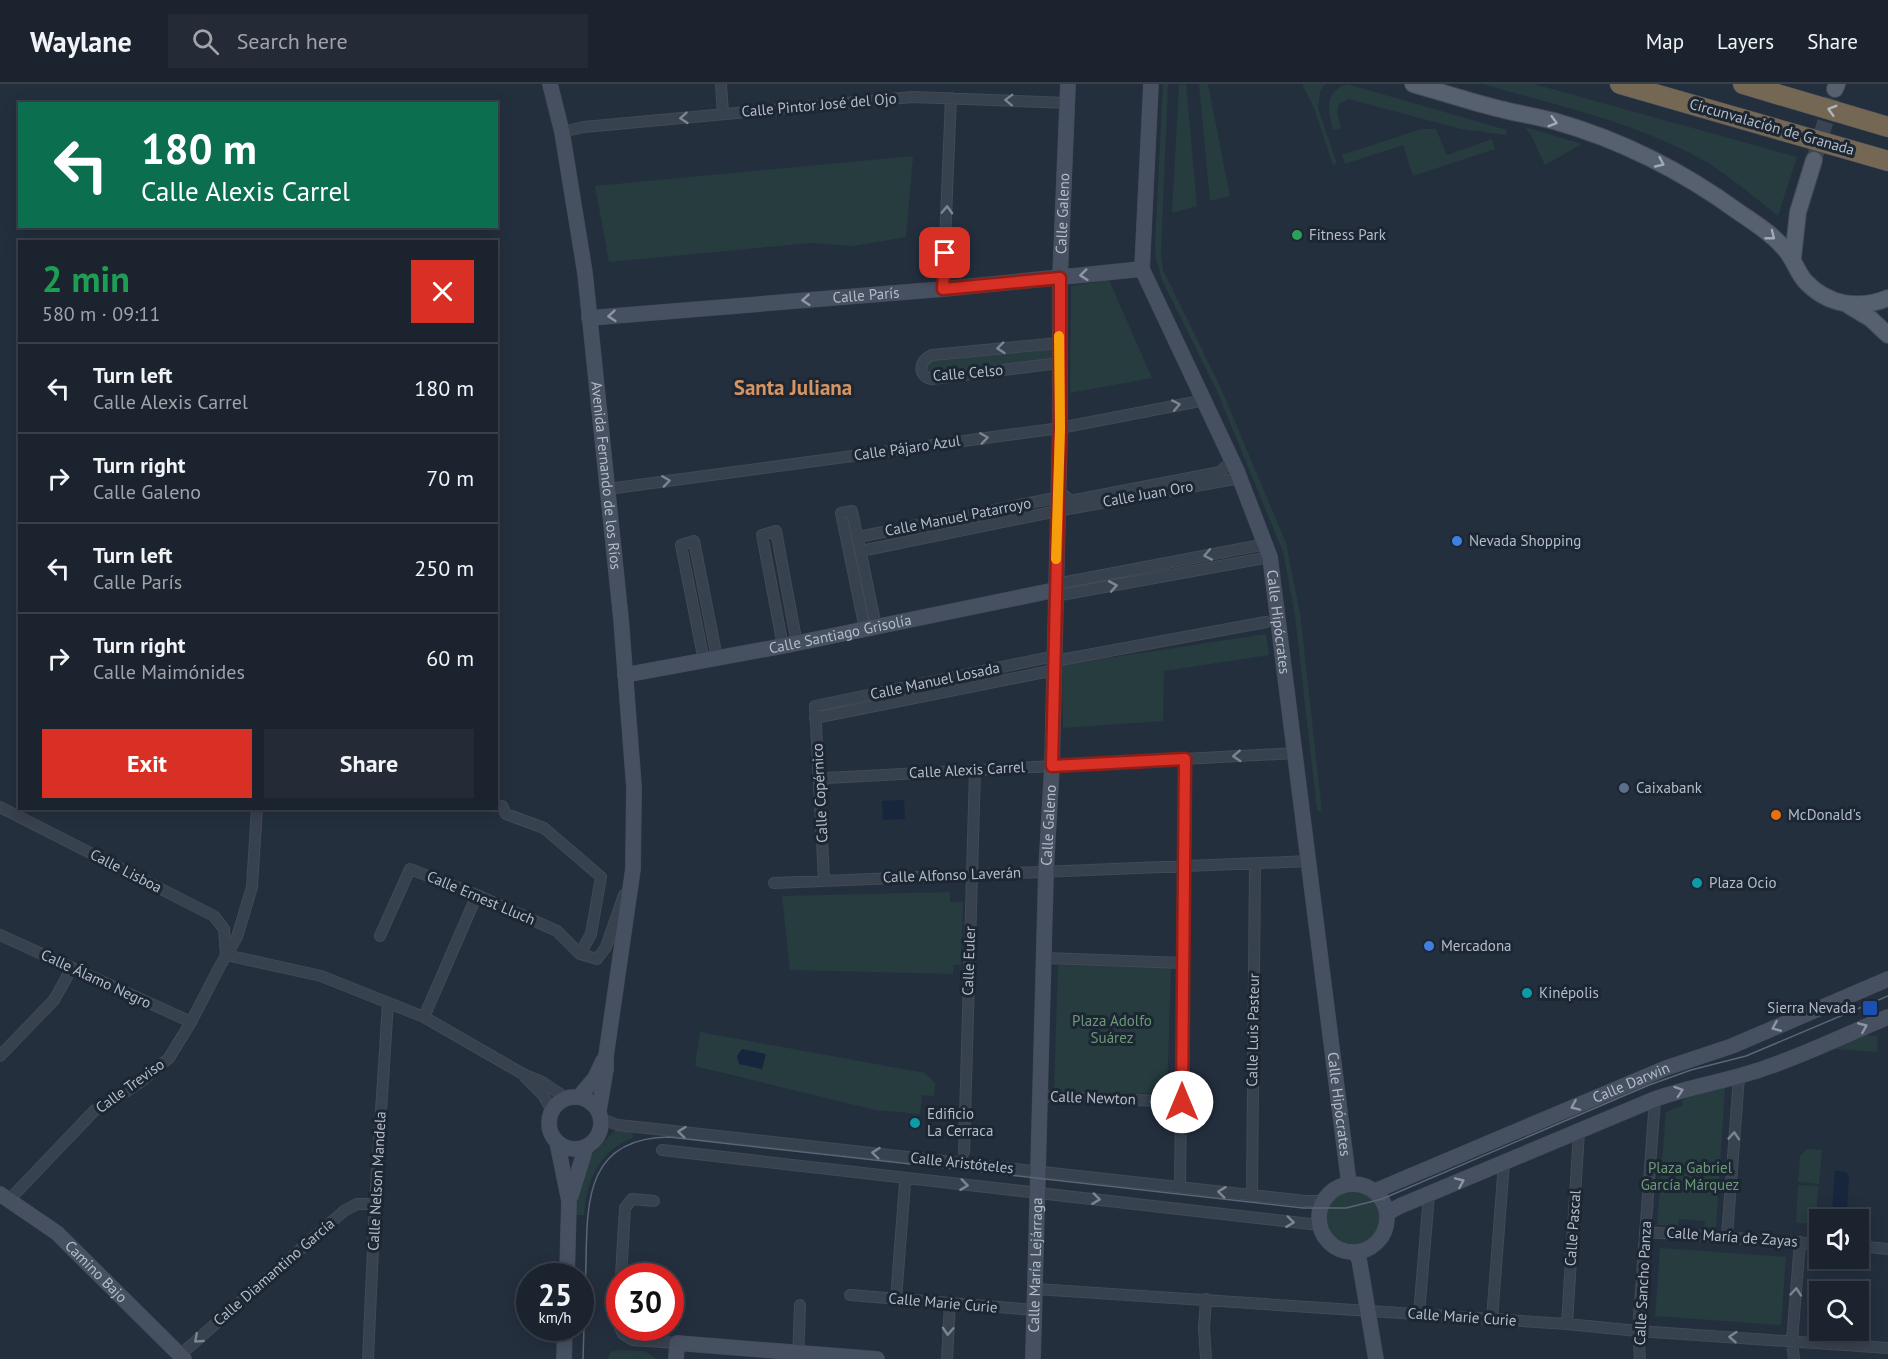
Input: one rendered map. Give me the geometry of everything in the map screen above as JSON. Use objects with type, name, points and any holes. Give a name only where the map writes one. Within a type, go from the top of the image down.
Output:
[{"type":"highway","name":"Circunvalación de Granada","points":[[1620,84],[1888,161]]},
{"type":"highway","points":[[1743,84],[1888,127]]},
{"type":"main road","points":[[1413,84],[1554,122],[1613,142],[1665,165],[1705,187],[1738,211],[1780,244],[1792,257],[1804,280],[1825,296],[1848,305],[1871,319],[1888,335]]},
{"type":"main road","points":[[1792,257],[1798,212],[1814,160]]},
{"type":"main road","points":[[1848,305],[1874,303],[1888,298]]},
{"type":"street","name":"Avenida Fernando de los Ríos","points":[[550,84],[562,132],[576,214],[589,318],[608,489],[634,787],[633,869],[600,1114]]},
{"type":"street","name":"Calle Pintor José del Ojo","points":[[721,84],[723,114]]},
{"type":"street","name":"Calle Galeno","points":[[1038,1171],[1046,871],[1055,662],[1060,428],[1060,278],[1068,84]]},
{"type":"street","name":"Calle Hipócrates","points":[[1151,84],[1142,269],[1205,400],[1237,472],[1268,551],[1310,861],[1349,1184]]},
{"type":"street","name":"Calle Pintor José del Ojo","points":[[562,132],[584,127],[912,97],[1067,102]]},
{"type":"street","points":[[943,289],[951,98]]},
{"type":"street","name":"Calle París","points":[[589,318],[943,289],[1142,269]]},
{"type":"street","name":"Calle Celso","points":[[1059,343],[932,355],[924,358],[921,372],[925,377],[931,379],[1059,363]]},
{"type":"street","name":"Calle Pájaro Azul","points":[[608,489],[1060,428],[1205,400]]},
{"type":"street","name":"Calle Juan Oro","points":[[1057,504],[1237,472]]},
{"type":"street","name":"Calle Manuel Patarroyo","points":[[858,537],[1057,504]]},
{"type":"street","name":"Calle Manuel Patarroyo","points":[[861,551],[1057,504]]},
{"type":"street","points":[[852,511],[861,551],[871,627],[841,513],[852,511]]},
{"type":"street","points":[[776,531],[790,645],[762,535],[776,531]]},
{"type":"street","points":[[694,541],[710,659],[681,545],[694,541]]},
{"type":"street","points":[[1056,590],[1268,551]]},
{"type":"street","name":"Calle Santiago Grisolía","points":[[625,675],[790,645],[1056,590]]},
{"type":"street","name":"Calle Manuel Losada","points":[[815,712],[1055,662],[1266,622]]},
{"type":"street","name":"Calle Copérnico","points":[[815,712],[824,880]]},
{"type":"street","name":"Calle Alexis Carrel","points":[[820,784],[827,778],[1296,753]]},
{"type":"street","points":[[1180,1187],[1185,759]]},
{"type":"street","name":"Calle Euler","points":[[964,1152],[975,770]]},
{"type":"street","points":[[502,806],[506,814],[544,828],[601,877],[591,934],[580,954]]},
{"type":"street","name":"Calle Lisboa","points":[[0,807],[214,916],[224,929],[226,955]]},
{"type":"street","name":"Calle Treviso","points":[[5,1197],[95,1110],[142,1081],[169,1058],[237,937],[252,887],[257,810]]},
{"type":"street","name":"Calle Alfonso Laverán","points":[[774,883],[1310,861]]},
{"type":"street","name":"Calle Luis Pasteur","points":[[1252,1196],[1255,864]]},
{"type":"street","name":"Calle Ernest Lluch","points":[[380,936],[410,869],[557,930],[580,954]]},
{"type":"street","name":"Avenida Fernando de los Ríos","points":[[580,954],[597,959],[606,947],[633,869]]},
{"type":"street","points":[[424,1017],[477,895]]},
{"type":"street","name":"Calle Álamo Negro","points":[[0,935],[191,1022]]},
{"type":"street","points":[[226,955],[321,976],[424,1017],[523,1074],[572,1098],[594,1104],[600,1114],[599,1136],[586,1147],[570,1201],[568,1263]]},
{"type":"street","points":[[1044,958],[1183,963]]},
{"type":"street","points":[[0,1056],[54,1000],[72,968]]},
{"type":"street","name":"Calle Darwin","points":[[1375,1191],[1635,1080],[1732,1046],[1888,979]]},
{"type":"street","name":"Calle Nelson Mandela","points":[[368,1359],[388,1003]]},
{"type":"street","name":"Calle Darwin","points":[[1387,1213],[1655,1099],[1768,1067],[1888,1017]]},
{"type":"street","name":"Avenida Fernando de los Ríos","points":[[572,1098],[595,1078],[606,1056]]},
{"type":"street","points":[[523,1074],[543,1095],[552,1111],[549,1127],[561,1156],[570,1201]]},
{"type":"street","points":[[1727,1236],[1739,1077]]},
{"type":"street","name":"Calle Newton","points":[[1041,1096],[1182,1102]]},
{"type":"street","points":[[552,1111],[572,1098]]},
{"type":"street","name":"Calle Sancho Panza","points":[[1640,1359],[1638,1331],[1655,1099]]},
{"type":"street","name":"Calle Aristóteles","points":[[600,1114],[618,1125],[1252,1196],[1322,1201]]},
{"type":"street","name":"Calle Pascal","points":[[1567,1324],[1579,1132]]},
{"type":"street","points":[[557,1142],[571,1149],[586,1147]]},
{"type":"street","name":"Calle Aristóteles","points":[[662,1150],[905,1180],[1319,1225]]},
{"type":"street","points":[[1492,1319],[1504,1164]]},
{"type":"street","name":"Calle María Lejárraga","points":[[1033,1359],[1038,1171]]},
{"type":"street","points":[[896,1299],[905,1180]]},
{"type":"street","points":[[1349,1184],[1363,1185],[1375,1191],[1382,1199],[1387,1213],[1387,1225],[1383,1236],[1376,1244],[1354,1253],[1344,1252],[1326,1241],[1319,1225],[1319,1210],[1322,1201],[1337,1187],[1349,1184]]},
{"type":"street","points":[[1419,1314],[1429,1195]]},
{"type":"street","name":"Camino Bajo","points":[[5,1197],[57,1233],[182,1357]]},
{"type":"street","points":[[622,1263],[625,1208],[632,1198],[654,1201]]},
{"type":"street","name":"Calle Diamantino García","points":[[182,1357],[344,1211],[357,1204],[375,1204]]},
{"type":"street","name":"Calle María de Zayas","points":[[1645,1232],[1809,1243]]},
{"type":"street","points":[[1794,1359],[1792,1341],[1800,1242]]},
{"type":"street","points":[[1869,1247],[1888,1249]]},
{"type":"street","points":[[1354,1253],[1359,1259],[1376,1359]]},
{"type":"street","name":"Calle Marie Curie","points":[[1036,1288],[1888,1348]]},
{"type":"street","name":"Calle Marie Curie","points":[[850,1295],[1035,1310]]},
{"type":"street","points":[[1206,1299],[1204,1328],[1206,1359]]},
{"type":"street","points":[[947,1359],[950,1303]]},
{"type":"street","points":[[798,1356],[800,1305]]},
{"type":"street","points":[[564,1359],[565,1341]]},
{"type":"street","points":[[648,1341],[677,1343],[735,1353],[877,1359]]},
{"type":"street","points":[[676,1359],[677,1343]]},
{"type":"green space","points":[[1163,84],[1168,84],[1161,253],[1163,270],[1220,386],[1286,543],[1300,613],[1322,811],[1317,811],[1295,615],[1283,552],[1216,389],[1162,280],[1156,258]]},
{"type":"green space","points":[[1186,84],[1197,206],[1172,213],[1179,85]]},
{"type":"green space","points":[[1199,84],[1208,84],[1230,196],[1210,201]]},
{"type":"green space","points":[[1302,84],[1325,84],[1320,92],[1318,108],[1337,164],[1333,165],[1314,108]]},
{"type":"green space","points":[[1347,84],[1507,130],[1506,135],[1461,129],[1348,99],[1339,104],[1337,112],[1341,128],[1333,130],[1329,109],[1331,96],[1334,91]]},
{"type":"green space","points":[[1483,84],[1534,84],[1797,157],[1778,216],[1712,166],[1664,141],[1587,114]]},
{"type":"green space","points":[[1525,127],[1582,144],[1545,165]]},
{"type":"green space","points":[[1421,129],[1436,129],[1447,155],[1492,139],[1495,149],[1413,176],[1403,145],[1345,164],[1342,155]]},
{"type":"green space","points":[[913,156],[906,237],[854,246],[811,243],[609,262],[595,186]]},
{"type":"green space","points":[[1109,280],[1152,378],[1070,393],[1071,286]]},
{"type":"green space","points":[[1050,349],[1055,356],[1047,361],[943,373],[926,372],[926,364],[930,360]]},
{"type":"green space","points":[[1266,634],[1269,655],[1164,671],[1163,721],[1063,728],[1062,665]]},
{"type":"green space","points":[[950,892],[950,902],[963,902],[961,965],[953,965],[953,974],[790,970],[782,896]]},
{"type":"green space","name":"Plaza Adolfo Suárez","points":[[1058,965],[1171,968],[1167,1094],[1054,1091]]},
{"type":"green space","points":[[700,1032],[925,1073],[935,1083],[934,1096],[922,1095],[920,1114],[875,1110],[695,1066]]},
{"type":"green space","points":[[1864,1035],[1878,1036],[1877,1052],[1834,1049]]},
{"type":"green space","name":"Plaza Gabriel García Márquez","points":[[1725,1088],[1716,1228],[1704,1228],[1705,1221],[1679,1219],[1678,1226],[1657,1225],[1666,1112],[1683,1105],[1682,1100],[1695,1094]]},
{"type":"green space","points":[[616,1129],[632,1129],[633,1138],[611,1150],[603,1159],[591,1179],[584,1215],[576,1215],[578,1189],[590,1157]]},
{"type":"green space","points":[[1807,1149],[1822,1150],[1819,1184],[1798,1182],[1800,1156]]},
{"type":"green space","points":[[1798,1185],[1818,1186],[1817,1209],[1809,1209],[1809,1224],[1796,1223]]},
{"type":"green space","points":[[1353,1190],[1364,1192],[1373,1198],[1379,1207],[1381,1218],[1379,1229],[1373,1238],[1364,1244],[1353,1246],[1342,1244],[1333,1238],[1327,1229],[1325,1218],[1327,1207],[1333,1198],[1342,1192]]},
{"type":"green space","points":[[1660,1248],[1786,1257],[1781,1325],[1655,1316]]},
{"type":"green space","points":[[644,1351],[658,1359],[607,1359],[611,1352]]},
{"type":"water","points":[[904,800],[905,819],[883,820],[882,801]]},
{"type":"water","points":[[742,1049],[766,1054],[762,1069],[739,1064],[737,1056]]},
{"type":"water","points":[[1835,1171],[1846,1172],[1849,1176],[1847,1208],[1832,1209]]},
{"type":"tunnel","points":[[1814,160],[1835,89]]},
{"type":"tram line","points":[[583,1359],[586,1239],[591,1195],[597,1176],[607,1160],[622,1148],[642,1140],[669,1137],[1303,1208],[1346,1208],[1382,1199],[1649,1085],[1691,1070],[1746,1056],[1888,996]]},
{"type":"slow traffic","points":[[1056,559],[1060,428],[1059,336]]},
{"type":"place","name":"Fitness Park","points":[[1297,235]]},
{"type":"place","name":"Nevada Shopping","points":[[1457,541]]},
{"type":"place","name":"Caixabank","points":[[1624,788]]},
{"type":"place","name":"McDonald's","points":[[1776,815]]},
{"type":"place","name":"Plaza Ocio","points":[[1697,883]]},
{"type":"place","name":"Mercadona","points":[[1429,946]]},
{"type":"place","name":"Kinépolis","points":[[1527,993]]},
{"type":"place","name":"Sierra Nevada","points":[[1870,1008]]},
{"type":"place","name":"Edificio La Cerraca","points":[[915,1123]]},
{"type":"district","name":"Santa Juliana","points":[[793,388]]},
{"type":"route","points":[[945,253],[943,289],[1060,278],[1060,428],[1052,766],[1185,759],[1182,1102]]}]
